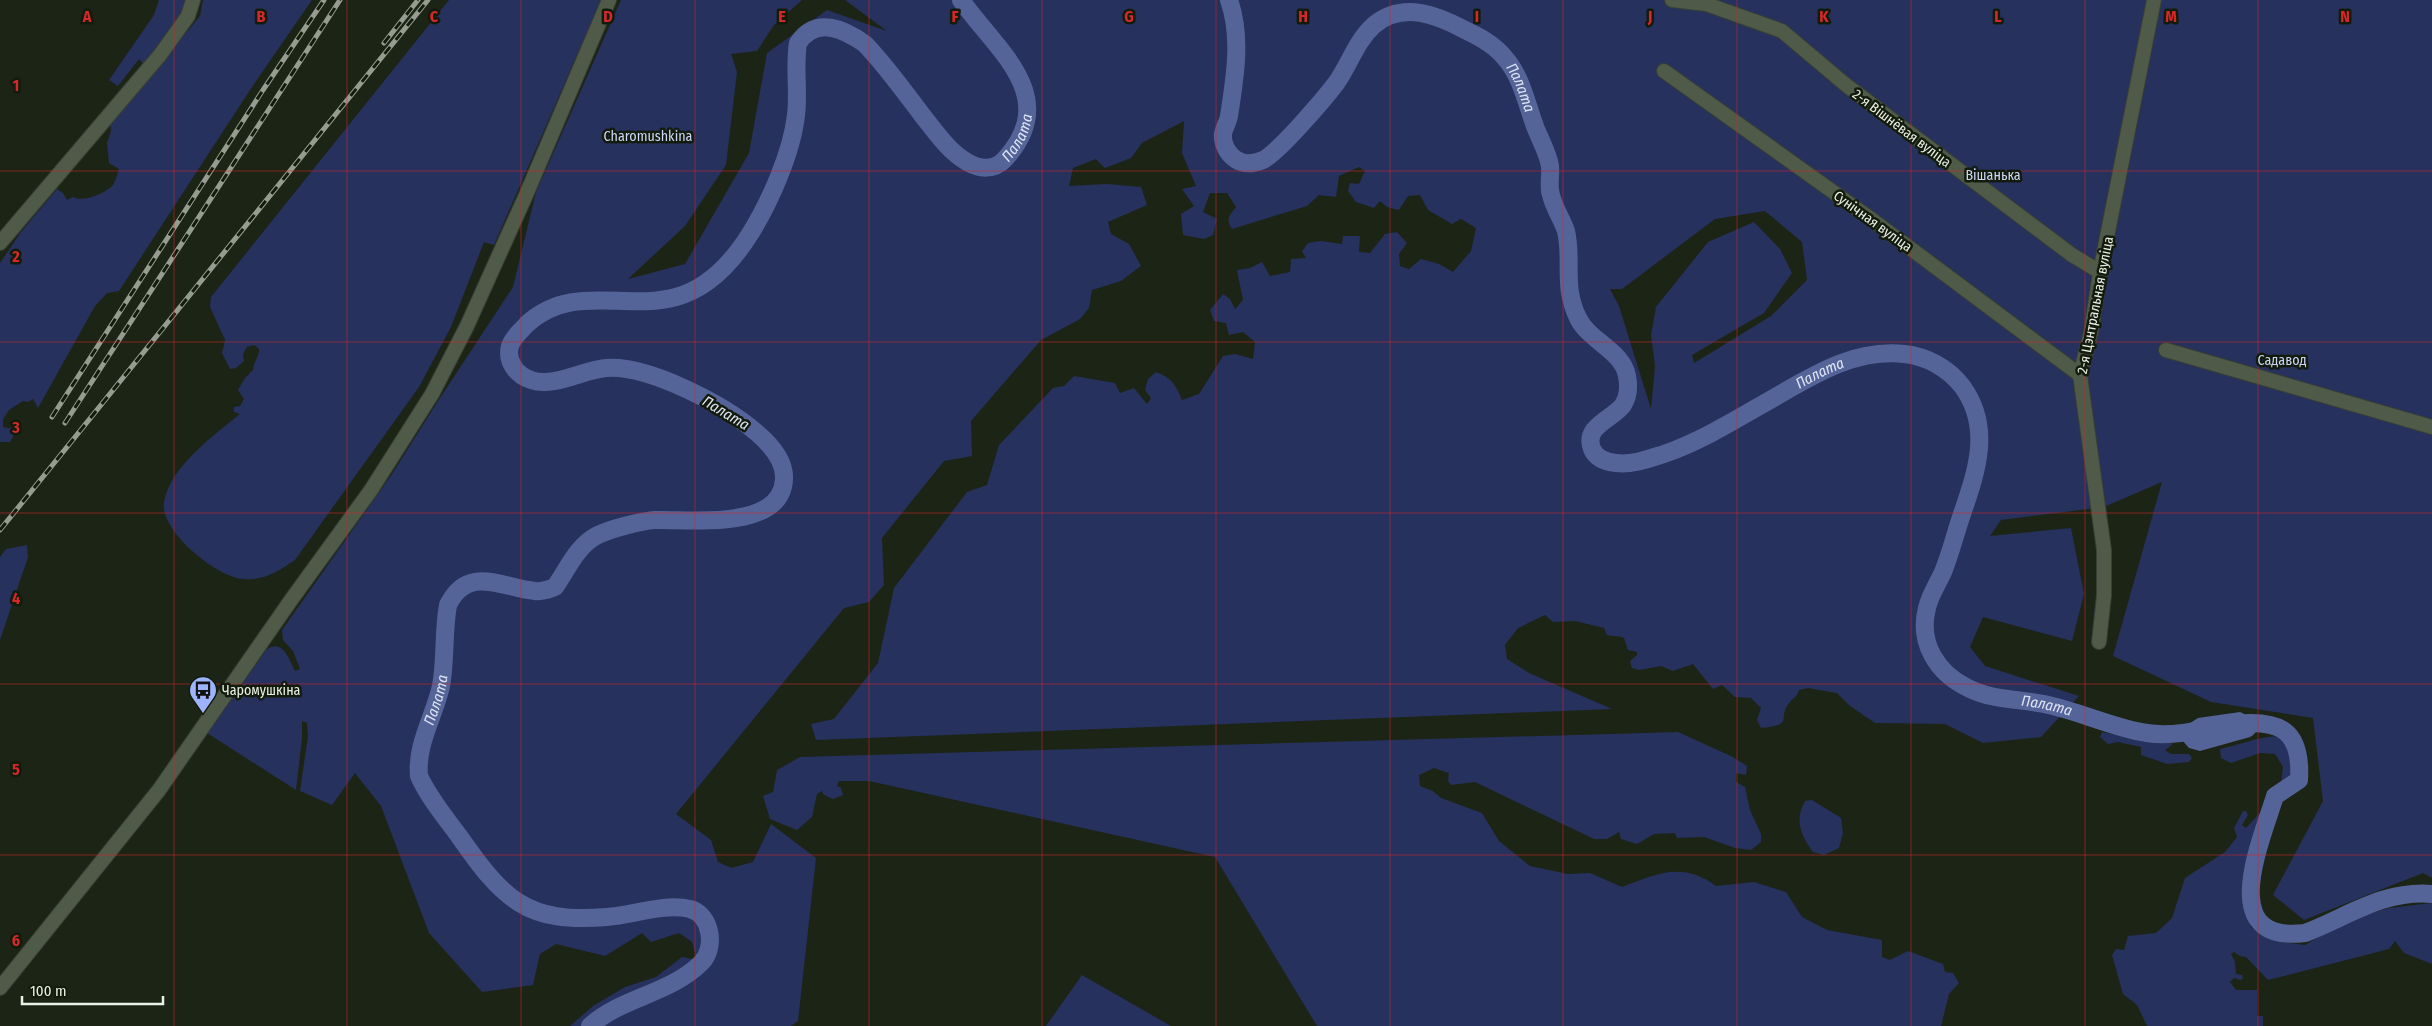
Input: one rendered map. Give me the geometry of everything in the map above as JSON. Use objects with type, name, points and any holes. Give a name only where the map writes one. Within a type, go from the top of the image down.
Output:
[{"type":"street","points":[[0,243],[160,55],[188,16],[193,0]]},
{"type":"street","points":[[0,988],[159,790],[370,490],[432,394],[467,326],[610,0]]},
{"type":"street","name":"2-я Вішнёвая вуліца","points":[[1672,0],[1706,4],[1782,31],[1846,86],[2072,255],[2100,272]]},
{"type":"street","name":"2-я Цэнтральная вуліца","points":[[2099,642],[2104,595],[2104,550],[2080,375],[2091,332],[2100,272],[2154,0]]},
{"type":"street","name":"Сунічная вуліца","points":[[1664,71],[1871,218],[2080,375]]},
{"type":"street","points":[[2166,350],[2432,427]]},
{"type":"green space","points":[[159,0],[187,0],[182,15],[145,65],[139,59],[118,86],[109,80],[154,15]]},
{"type":"green space","points":[[203,0],[312,0],[252,87],[119,291],[107,293],[95,306],[38,408],[33,399],[28,402],[23,401],[9,410],[3,419],[3,427],[13,429],[15,433],[10,442],[0,442],[0,263],[21,232],[57,189],[63,193],[67,200],[73,197],[82,199],[94,196],[113,185],[119,169],[109,163],[107,143],[111,131],[110,124],[200,16]]},
{"type":"green space","points":[[449,0],[601,0],[494,245],[484,242],[451,327],[419,387],[295,560],[264,577],[243,579],[232,576],[205,561],[180,538],[170,526],[165,513],[164,502],[168,489],[184,464],[206,442],[240,414],[234,412],[234,407],[240,406],[244,399],[238,390],[245,378],[253,370],[258,354],[259,349],[254,345],[247,347],[243,354],[244,361],[236,368],[230,369],[222,353],[225,340],[210,307],[211,297]]},
{"type":"green space","points":[[621,0],[802,0],[774,25],[757,51],[731,54],[737,72],[726,165],[685,226],[628,279],[685,264],[749,153],[767,53],[827,10],[887,31],[845,0],[2432,0],[2432,878],[2423,873],[2304,920],[2273,895],[2323,801],[2313,718],[2211,702],[2113,656],[2162,482],[2104,507],[2001,520],[1990,536],[2071,528],[2084,594],[2072,641],[1983,617],[1970,647],[1985,666],[2079,696],[2041,737],[1983,743],[1945,724],[1875,723],[1850,706],[1837,693],[1808,688],[1799,690],[1790,702],[1784,712],[1782,723],[1772,727],[1761,728],[1757,720],[1761,708],[1751,698],[1735,697],[1722,685],[1713,689],[1693,664],[1673,671],[1661,666],[1639,670],[1632,668],[1630,661],[1637,655],[1637,652],[1628,650],[1624,638],[1607,635],[1604,628],[1575,621],[1553,622],[1545,615],[1518,628],[1505,645],[1507,659],[1529,673],[1612,709],[816,740],[811,724],[834,719],[878,663],[894,588],[967,492],[987,485],[999,445],[1053,388],[1064,386],[1074,376],[1115,383],[1120,393],[1134,388],[1147,404],[1151,398],[1145,390],[1148,379],[1156,372],[1173,383],[1182,400],[1199,394],[1223,356],[1235,354],[1253,359],[1255,342],[1243,332],[1229,335],[1226,323],[1214,321],[1210,310],[1223,294],[1230,299],[1235,309],[1243,300],[1237,270],[1250,268],[1262,262],[1270,276],[1290,272],[1291,259],[1306,258],[1302,251],[1308,243],[1321,241],[1342,244],[1343,236],[1360,236],[1359,252],[1370,253],[1385,234],[1397,232],[1407,243],[1399,254],[1400,266],[1409,269],[1421,259],[1439,264],[1453,272],[1471,251],[1476,228],[1461,219],[1452,224],[1428,210],[1420,195],[1408,196],[1399,210],[1387,207],[1380,201],[1374,208],[1356,202],[1348,191],[1350,183],[1359,184],[1365,171],[1359,167],[1339,176],[1336,197],[1319,195],[1307,206],[1232,229],[1229,220],[1236,207],[1227,193],[1210,193],[1203,212],[1217,219],[1213,235],[1204,239],[1183,235],[1181,214],[1194,206],[1182,189],[1196,186],[1182,153],[1184,121],[1142,143],[1131,158],[1105,168],[1096,159],[1073,168],[1069,186],[1107,184],[1141,187],[1147,205],[1108,222],[1111,234],[1129,244],[1141,266],[1121,281],[1092,290],[1089,308],[1080,319],[1041,340],[971,421],[972,456],[944,461],[882,538],[884,585],[869,602],[844,608],[676,814],[711,840],[718,862],[731,868],[753,862],[771,824],[816,858],[798,1021],[791,1026],[570,1026],[593,1006],[625,987],[656,977],[682,957],[697,960],[692,942],[679,933],[651,942],[642,933],[605,956],[556,944],[540,954],[533,985],[482,992],[429,933],[381,806],[355,773],[332,805],[300,791],[308,736],[307,723],[302,721],[296,790],[207,733],[267,649],[273,647],[281,648],[288,656],[295,671],[300,669],[293,651],[283,640],[282,630],[392,474],[513,287],[536,192]],"holes":[[[1765,211],[1802,242],[1807,280],[1771,316],[1694,363],[1692,355],[1764,313],[1792,273],[1780,249],[1754,222],[1708,242],[1656,307],[1651,335],[1655,366],[1651,409],[1619,306],[1610,289],[1622,289],[1715,219]]]},
{"type":"green space","points":[[27,545],[28,557],[0,640],[0,557],[6,549]]},
{"type":"green space","points":[[1678,732],[1733,757],[1747,766],[1746,775],[1736,773],[1736,782],[1745,787],[1750,810],[1761,834],[1761,842],[1751,850],[1735,848],[1704,837],[1677,838],[1675,833],[1654,834],[1637,844],[1621,839],[1619,832],[1607,839],[1594,839],[1475,782],[1451,785],[1448,781],[1449,773],[1434,768],[1419,775],[1420,786],[1433,791],[1441,798],[1482,813],[1499,841],[1530,866],[1568,874],[1590,873],[1622,887],[1669,872],[1692,874],[1704,878],[1716,886],[1754,882],[1786,892],[1802,917],[1827,930],[1882,940],[1882,957],[1890,960],[1908,951],[1943,964],[1945,972],[1953,973],[1959,983],[1949,994],[1941,1026],[1317,1026],[1215,857],[869,781],[839,781],[837,786],[841,788],[843,795],[833,799],[824,795],[822,791],[817,794],[812,817],[797,830],[770,819],[763,796],[773,792],[777,770],[800,757]]},
{"type":"green space","points":[[2102,732],[2128,737],[2172,740],[2172,745],[2165,750],[2171,754],[2189,754],[2192,758],[2189,762],[2167,764],[2141,755],[2141,747],[2118,742],[2108,744],[2100,737]]},
{"type":"green space","points":[[2277,736],[2285,738],[2293,753],[2294,768],[2291,780],[2281,783],[2283,767],[2275,754],[2260,753],[2231,763],[2221,758],[2220,749],[2255,739]]},
{"type":"green space","points":[[2282,789],[2270,835],[2245,887],[2251,927],[2276,941],[2305,945],[2347,920],[2389,908],[2432,903],[2432,964],[2404,953],[2395,941],[2389,949],[2268,980],[2246,957],[2234,952],[2231,954],[2235,962],[2236,974],[2242,975],[2243,978],[2241,980],[2234,978],[2230,982],[2236,990],[2257,990],[2257,1016],[2263,1016],[2263,1026],[2147,1026],[2137,1005],[2123,994],[2112,955],[2116,949],[2124,950],[2128,936],[2156,933],[2172,918],[2185,878],[2225,852],[2237,837],[2234,828],[2243,811],[2246,811],[2248,815],[2242,825],[2246,828]]},
{"type":"green space","points":[[1812,800],[1841,818],[1843,833],[1839,848],[1824,855],[1813,852],[1800,828],[1800,815],[1805,801]]},
{"type":"green space","points":[[1082,975],[1171,1026],[1046,1026]]},
{"type":"shaded area","points":[[2240,712],[2257,720],[2257,730],[2250,737],[2200,751],[2189,748],[2182,740],[2184,727],[2198,718]]},
{"type":"waterway","name":"Палата","points":[[590,1026],[616,1008],[675,982],[701,963],[709,949],[710,941],[707,925],[697,912],[690,909],[670,907],[607,917],[579,918],[556,916],[536,911],[519,903],[489,876],[438,807],[419,776],[420,753],[441,686],[448,605],[456,593],[465,585],[476,582],[498,583],[538,591],[555,587],[573,559],[589,540],[617,528],[655,520],[732,519],[752,515],[768,507],[779,496],[784,472],[776,453],[757,433],[726,411],[686,389],[643,373],[624,369],[597,369],[549,382],[531,380],[521,375],[513,367],[509,357],[511,343],[527,324],[544,312],[562,304],[580,301],[638,301],[676,297],[699,287],[728,263],[758,221],[785,160],[796,115],[798,43],[813,30],[822,27],[839,30],[865,44],[888,70],[943,141],[960,158],[986,168],[1001,163],[1021,136],[1027,115],[1025,94],[1018,75],[961,0]]},
{"type":"waterway","name":"Палата","points":[[1229,0],[1235,28],[1236,57],[1229,116],[1223,138],[1230,154],[1238,161],[1245,163],[1263,160],[1280,147],[1313,112],[1337,82],[1368,31],[1385,18],[1408,12],[1432,15],[1482,39],[1497,49],[1505,58],[1520,83],[1549,161],[1550,192],[1566,231],[1568,242],[1569,284],[1573,306],[1583,326],[1613,353],[1624,367],[1627,376],[1628,391],[1623,405],[1600,424],[1592,434],[1590,441],[1592,449],[1599,457],[1605,461],[1628,463],[1664,454],[1722,428],[1822,371],[1853,359],[1886,353],[1912,355],[1928,360],[1943,368],[1962,386],[1977,418],[1979,434],[1979,451],[1972,484],[1946,565],[1927,608],[1925,633],[1932,656],[1947,674],[1957,682],[1986,695],[2057,707],[2134,731],[2169,734],[2206,729]]},
{"type":"waterway","name":"Палата","points":[[2234,724],[2264,724],[2276,726],[2285,731],[2297,749],[2299,763],[2299,780],[2275,796],[2255,862],[2251,886],[2252,907],[2260,923],[2277,932],[2305,933],[2382,900],[2414,894],[2432,894]]},
{"type":"railway","points":[[52,417],[263,90],[324,0]]},
{"type":"railway","points":[[65,423],[340,0]]},
{"type":"railway","points":[[384,43],[418,0]]},
{"type":"railway","points":[[0,530],[428,0]]},
{"type":"place","name":"Чаромушкіна","points":[[203,714]]},
{"type":"park label","name":"Charomushkina","points":[[648,136]]},
{"type":"park label","name":"Вішанька","points":[[1993,175]]},
{"type":"park label","name":"Садавод","points":[[2282,360]]}]
